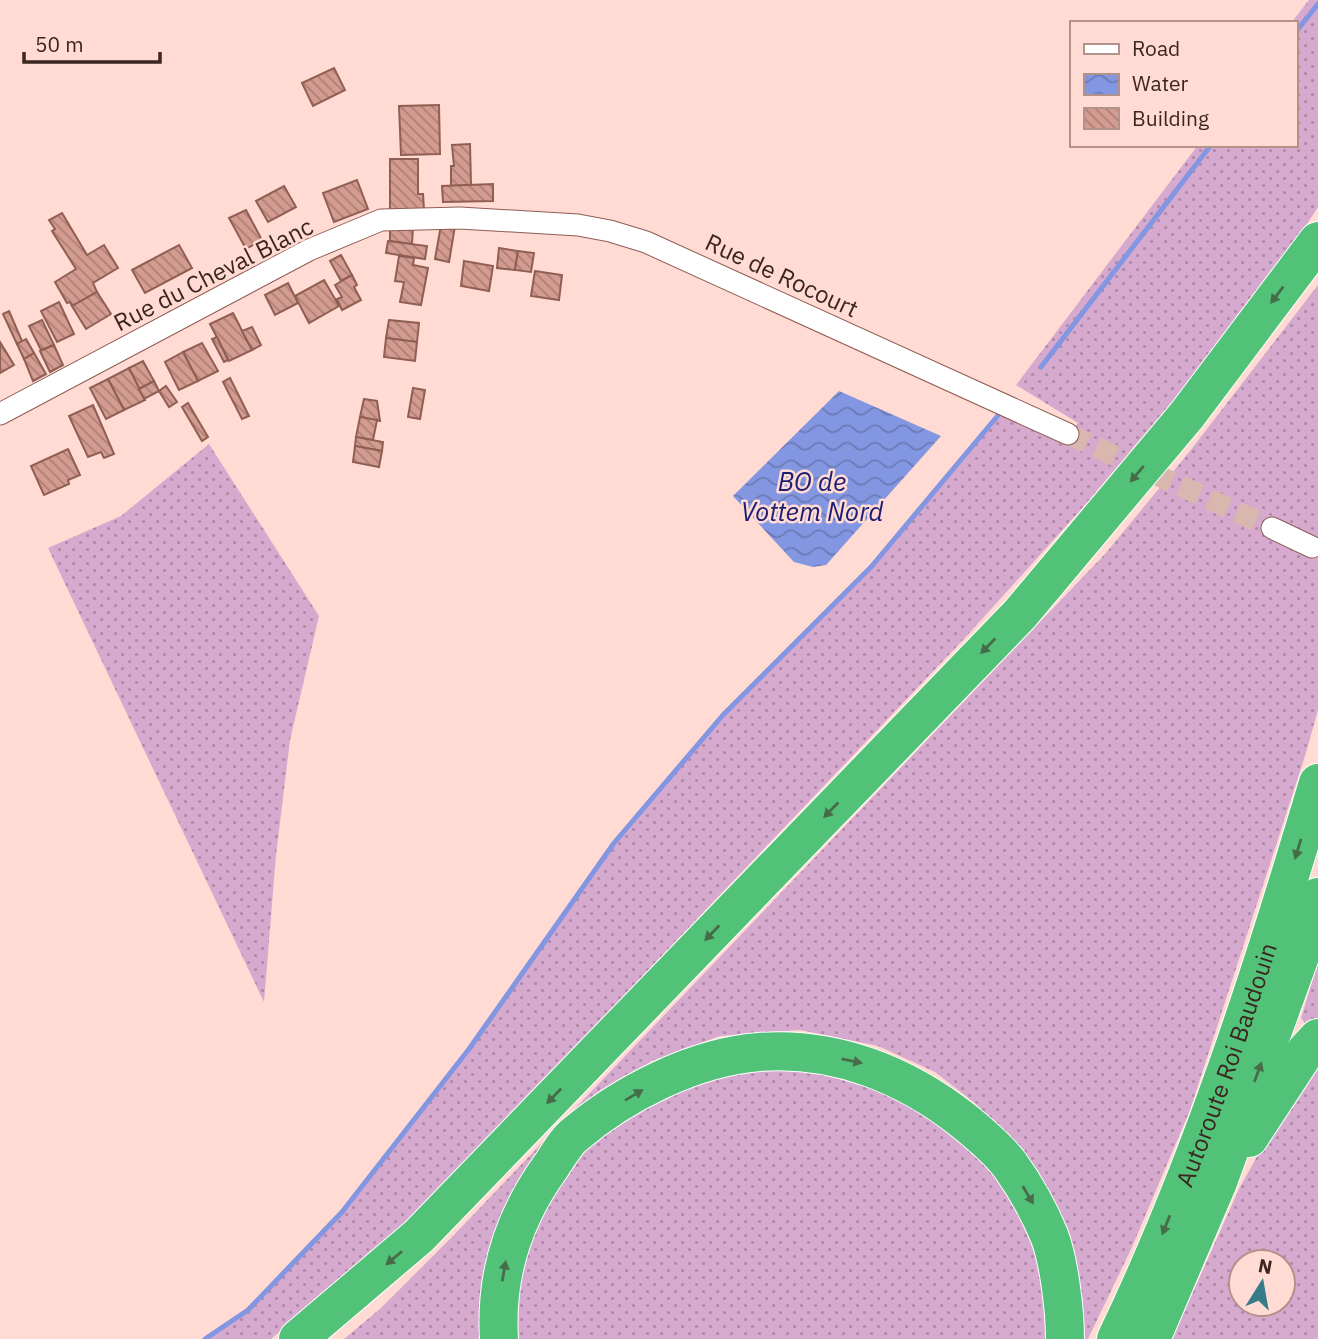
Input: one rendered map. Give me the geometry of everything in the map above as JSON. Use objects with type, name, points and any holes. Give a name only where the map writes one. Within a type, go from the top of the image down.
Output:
[{"type":"highway","points":[[298,1339],[419,1236],[1020,614],[1187,415],[1318,241]]},
{"type":"highway","name":"Autoroute Roi Baudouin","points":[[1116,1339],[1141,1287],[1199,1142],[1273,932],[1318,783]]},
{"type":"highway","points":[[1151,1339],[1218,1182],[1303,948],[1318,897]]},
{"type":"highway","points":[[1218,1182],[1268,1112],[1306,1051],[1318,1038]]},
{"type":"highway","points":[[499,1339],[497,1312],[510,1241],[534,1189],[572,1137],[664,1077],[709,1061],[759,1052],[811,1054],[860,1062],[904,1081],[941,1102],[980,1134],[1010,1164],[1050,1237],[1061,1288],[1065,1339]]},
{"type":"street","name":"Rue du Cheval Blanc","points":[[0,414],[309,250],[381,220],[460,218]]},
{"type":"street","name":"Rue de Rocourt","points":[[460,218],[578,225],[646,242],[1069,434]]},
{"type":"street","points":[[1272,528],[1312,547]]},
{"type":"shaded area","points":[[1309,0],[1318,0],[1318,207],[1290,250],[1191,379],[1086,504],[964,639],[393,1235],[271,1339],[206,1339],[248,1310],[342,1212],[469,1049],[614,843],[723,715],[871,567],[1000,413],[1062,444],[1078,423],[1016,385],[1196,147],[1297,147],[1297,21],[1293,21]]},
{"type":"shaded area","points":[[1318,285],[1318,710],[1190,1110],[1132,1247],[1088,1339],[1076,1339],[1029,1163],[976,1104],[935,1072],[878,1046],[800,1030],[720,1036],[652,1061],[582,1108],[482,1339],[344,1339],[381,1308],[453,1236],[1105,554],[1190,451]]},
{"type":"shaded area","points":[[209,444],[319,616],[290,740],[276,855],[264,1002],[48,548],[121,516]]},
{"type":"shaded area","points":[[1318,963],[1318,1022],[1306,1025],[1301,1018]]},
{"type":"shaded area","points":[[809,1058],[965,1129],[1035,1228],[1054,1339],[512,1339],[515,1278],[565,1164],[658,1086]]},
{"type":"shaded area","points":[[1318,1061],[1318,1339],[1172,1339],[1239,1189],[1281,1113]]},
{"type":"water","name":"BO de Vottem Nord","points":[[839,391],[941,436],[826,565],[813,567],[794,562],[733,496]]},
{"type":"building","points":[[334,68],[345,90],[313,106],[302,83]]},
{"type":"building","points":[[439,105],[440,154],[401,155],[399,106]]},
{"type":"building","points":[[470,144],[471,185],[451,186],[451,166],[454,166],[452,145]]},
{"type":"building","points":[[390,159],[418,159],[418,194],[423,194],[424,209],[390,210]]},
{"type":"building","points":[[357,180],[368,209],[334,222],[323,193]]},
{"type":"building","points":[[493,184],[493,201],[443,202],[442,186]]},
{"type":"building","points":[[284,186],[296,207],[268,222],[256,201]]},
{"type":"building","points":[[246,210],[262,240],[246,249],[229,218]]},
{"type":"building","points":[[62,213],[87,255],[104,245],[118,268],[93,283],[97,292],[72,306],[70,302],[67,303],[55,282],[76,269],[52,231],[55,229],[49,220]]},
{"type":"building","points":[[441,225],[455,226],[449,262],[435,259]]},
{"type":"building","points":[[390,227],[413,227],[412,244],[390,241]]},
{"type":"building","points":[[388,241],[427,246],[425,259],[386,253]]},
{"type":"building","points":[[179,245],[192,268],[145,293],[132,270]]},
{"type":"building","points":[[499,248],[518,251],[515,270],[497,268]]},
{"type":"building","points":[[518,251],[534,253],[531,272],[515,270]]},
{"type":"building","points":[[341,255],[352,275],[341,281],[330,261]]},
{"type":"building","points":[[399,256],[414,258],[413,265],[428,268],[421,305],[400,302],[404,282],[395,281]]},
{"type":"building","points":[[464,261],[493,266],[489,291],[461,286]]},
{"type":"building","points":[[535,271],[562,275],[559,300],[531,296]]},
{"type":"building","points":[[352,275],[357,285],[354,287],[361,300],[342,310],[337,299],[342,297],[335,285]]},
{"type":"building","points":[[324,280],[339,306],[309,323],[295,296]]},
{"type":"building","points":[[288,283],[298,303],[275,315],[265,295]]},
{"type":"building","points":[[97,292],[111,314],[86,329],[72,306]]},
{"type":"building","points":[[59,302],[74,334],[57,342],[41,311]]},
{"type":"building","points":[[9,311],[22,341],[17,344],[3,314]]},
{"type":"building","points":[[233,313],[252,350],[229,361],[210,324]]},
{"type":"building","points":[[42,320],[54,345],[41,350],[29,326]]},
{"type":"building","points":[[389,320],[419,323],[417,342],[386,338]]},
{"type":"building","points":[[252,327],[261,345],[252,350],[242,331]]},
{"type":"building","points":[[217,337],[228,360],[224,362],[212,339]]},
{"type":"building","points":[[386,338],[417,342],[415,361],[384,357]]},
{"type":"building","points":[[26,339],[34,353],[24,359],[17,344]]},
{"type":"building","points":[[0,342],[14,365],[0,373]]},
{"type":"building","points":[[202,343],[218,371],[198,381],[183,352]]},
{"type":"building","points":[[54,345],[63,365],[50,372],[40,351]]},
{"type":"building","points":[[183,352],[198,381],[179,390],[165,362]]},
{"type":"building","points":[[34,353],[46,374],[33,381],[24,359]]},
{"type":"building","points":[[143,361],[154,381],[139,389],[129,368]]},
{"type":"building","points":[[129,368],[145,400],[124,410],[108,379]]},
{"type":"building","points":[[230,378],[249,416],[242,419],[223,382]]},
{"type":"building","points":[[108,379],[124,410],[106,419],[90,388]]},
{"type":"building","points":[[154,381],[159,391],[144,399],[139,389]]},
{"type":"building","points":[[166,386],[177,402],[169,407],[159,391]]},
{"type":"building","points":[[413,388],[425,390],[420,419],[408,417]]},
{"type":"building","points":[[364,399],[377,401],[380,421],[360,417]]},
{"type":"building","points":[[188,403],[208,437],[202,441],[182,407]]},
{"type":"building","points":[[93,405],[114,454],[104,458],[101,452],[88,457],[69,416]]},
{"type":"building","points":[[360,417],[377,420],[373,440],[356,437]]},
{"type":"building","points":[[356,437],[383,442],[382,451],[355,446]]},
{"type":"building","points":[[355,446],[382,451],[379,467],[353,462]]},
{"type":"building","points":[[68,449],[80,475],[68,480],[69,484],[44,495],[31,466]]},
{"type":"waterway","points":[[1297,30],[1318,4]]},
{"type":"waterway","points":[[1041,367],[1209,147]]},
{"type":"waterway","points":[[205,1339],[248,1310],[342,1212],[469,1049],[614,843],[723,715],[871,567],[1000,413]]},
{"type":"tunnel","points":[[1068,434],[1272,528]]}]
